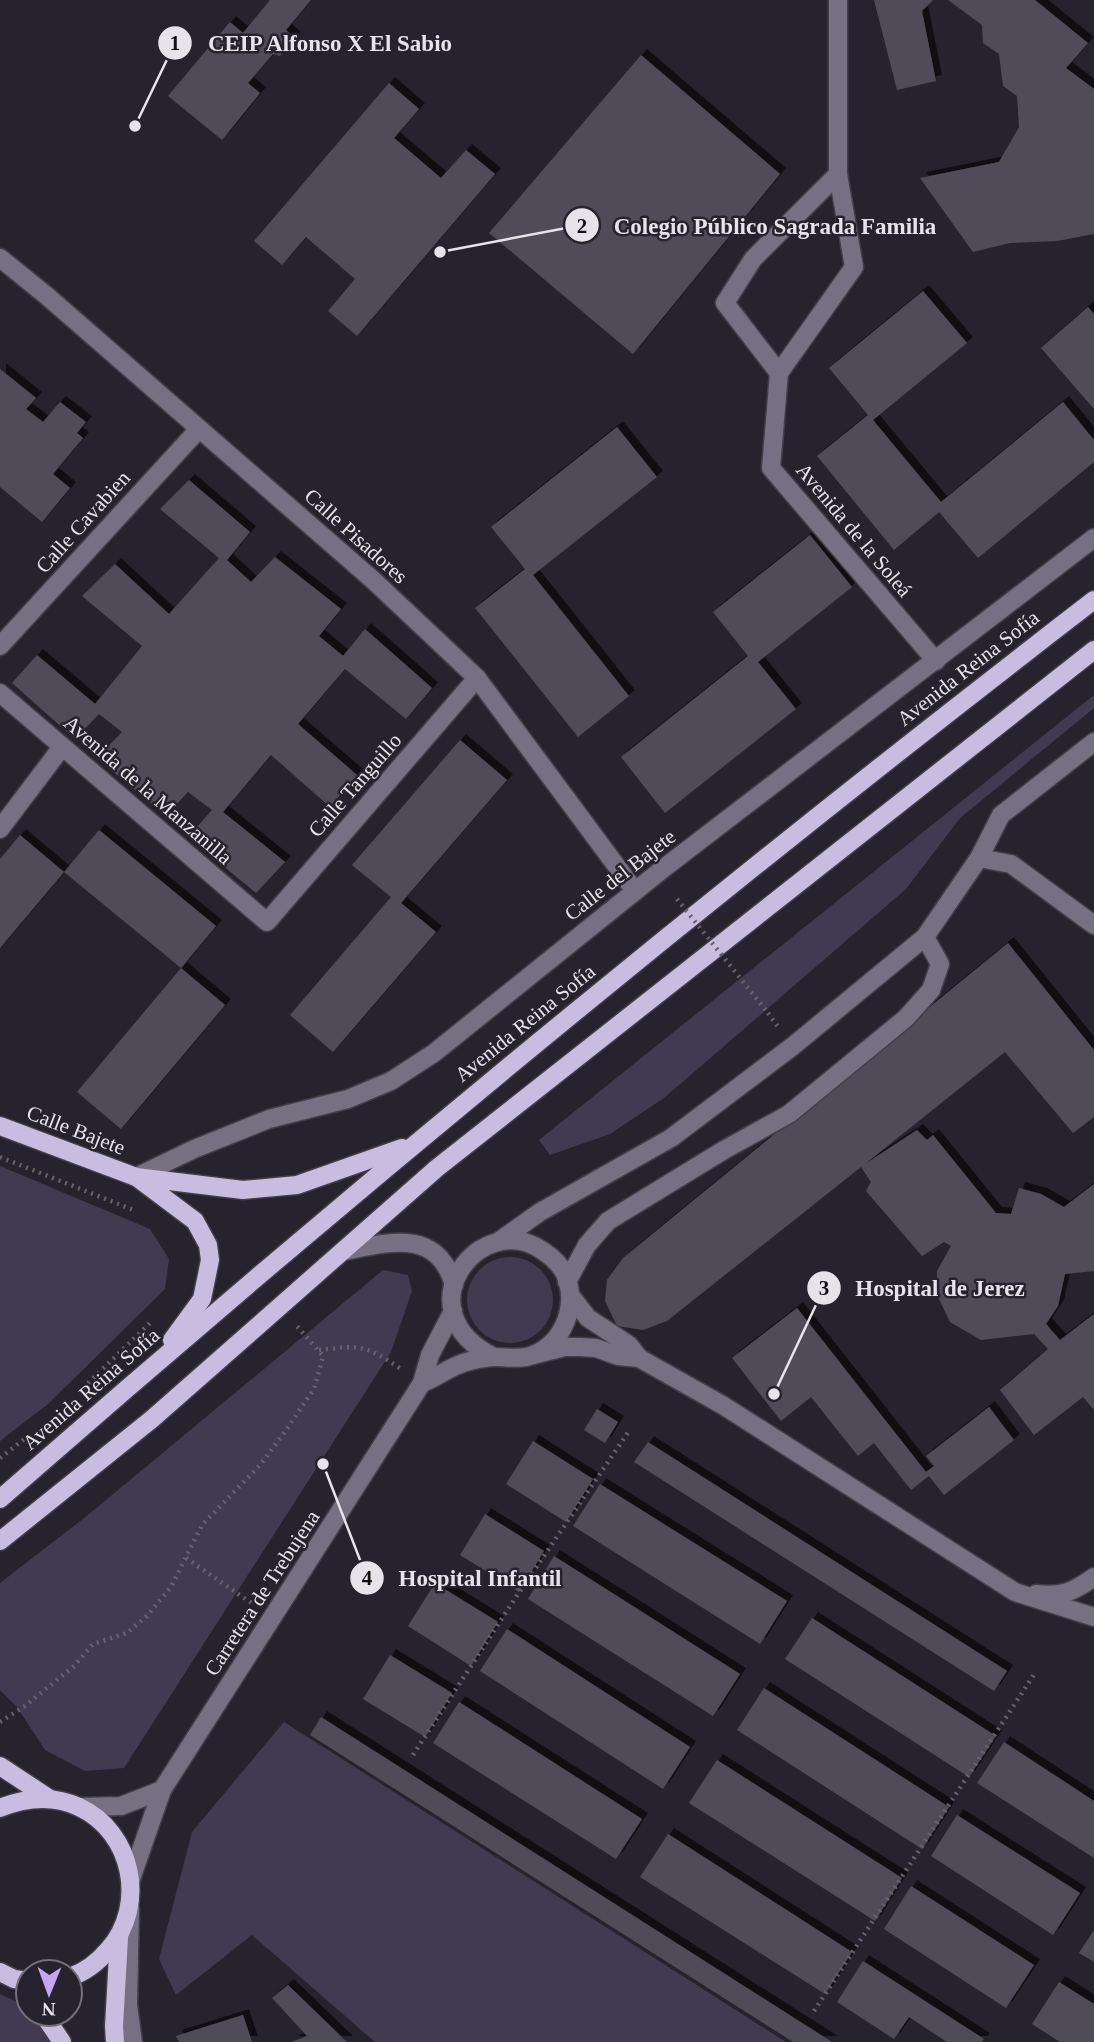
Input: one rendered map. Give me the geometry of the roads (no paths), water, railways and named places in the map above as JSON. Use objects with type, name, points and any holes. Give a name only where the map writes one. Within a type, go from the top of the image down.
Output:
[{"type":"main road","name":"Avenida Reina Sofía","points":[[0,1499],[415,1143],[907,745],[1094,600]]},
{"type":"main road","points":[[5,1537],[152,1419],[437,1168],[1094,650]]},
{"type":"main road","name":"Calle Bajete","points":[[0,1126],[136,1177]]},
{"type":"main road","points":[[136,1177],[243,1190],[298,1185],[415,1143]]},
{"type":"main road","points":[[136,1177],[195,1221],[208,1245],[210,1260],[202,1299],[155,1364]]},
{"type":"main road","points":[[0,1766],[50,1799],[79,1807],[104,1825],[122,1850],[131,1879],[130,1906],[119,1938],[115,2042]]},
{"type":"main road","points":[[0,1808],[19,1801],[50,1799]]},
{"type":"main road","points":[[84,1969],[100,1960],[119,1938]]},
{"type":"street","points":[[838,0],[838,174],[854,267],[779,373],[726,303],[752,259],[838,174]]},
{"type":"street","name":"Calle Pisadores","points":[[0,258],[373,580],[477,678],[635,891]]},
{"type":"street","name":"Avenida de la Soleá","points":[[779,373],[771,468],[936,661]]},
{"type":"street","name":"Calle Cavabien","points":[[0,646],[199,429]]},
{"type":"street","name":"Calle del Bajete","points":[[136,1177],[194,1149],[269,1119],[348,1099],[391,1081],[434,1053],[635,891],[1094,538]]},
{"type":"street","name":"Calle Tanguillo","points":[[267,922],[477,678]]},
{"type":"street","name":"Avenida de la Manzanilla","points":[[0,693],[267,922]]},
{"type":"street","name":"Carretera de Trebujena","points":[[131,1879],[162,1790],[422,1383],[430,1355],[453,1311],[454,1285],[465,1262],[480,1249],[498,1242],[540,1212],[671,1138],[793,1046],[925,937],[979,858],[1001,815],[1094,742]]},
{"type":"street","points":[[0,829],[62,747]]},
{"type":"street","points":[[979,858],[1011,864],[1094,925]]},
{"type":"street","points":[[568,1289],[587,1245],[608,1221],[789,1114],[906,1018],[931,990],[940,964],[925,937]]},
{"type":"street","points":[[344,1251],[398,1241],[428,1248],[442,1258],[454,1285]]},
{"type":"street","points":[[498,1242],[518,1241],[537,1246],[553,1258],[564,1273],[569,1311],[562,1330],[550,1345],[533,1355]]},
{"type":"street","points":[[568,1289],[588,1318],[629,1345],[639,1359],[724,1406],[1015,1591],[1094,1617]]},
{"type":"street","points":[[453,1311],[463,1335],[477,1348],[494,1357]]},
{"type":"street","name":"Carretera de Trebujena","points":[[422,1383],[453,1365],[494,1357],[514,1359],[565,1346],[596,1348],[618,1356],[639,1359]]},
{"type":"street","points":[[1015,1591],[1048,1595],[1073,1592],[1094,1577]]},
{"type":"street","points":[[79,1807],[121,1806],[162,1790]]},
{"type":"street","points":[[130,1906],[128,2005],[133,2042]]},
{"type":"place","name":"CEIP Alfonso X El Sabio","points":[[135,126]]},
{"type":"place","name":"Colegio Público Sagrada Familia","points":[[440,252]]},
{"type":"place","name":"Hospital de Jerez","points":[[774,1394]]},
{"type":"place","name":"Hospital Infantil","points":[[323,1464]]}]
